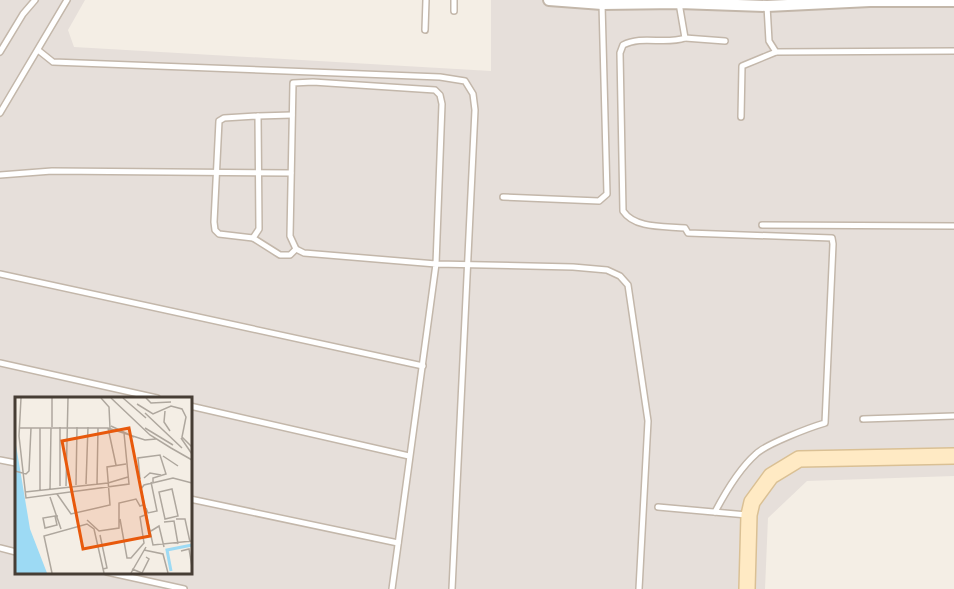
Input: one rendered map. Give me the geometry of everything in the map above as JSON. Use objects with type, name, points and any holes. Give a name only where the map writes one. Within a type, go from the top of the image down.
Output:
[{"type":"street","points":[[549,0],[602,4],[679,3],[767,6],[870,1],[954,1]]},
{"type":"street","points":[[747,589],[749,515],[752,502],[771,476],[799,459],[954,456]]},
{"type":"lane","points":[[0,52],[23,14],[35,0]]},
{"type":"lane","points":[[0,113],[67,0]]},
{"type":"lane","points":[[425,30],[426,0]]},
{"type":"lane","points":[[454,0],[454,11]]},
{"type":"lane","points":[[679,3],[685,38]]},
{"type":"lane","points":[[503,197],[599,201],[607,194],[602,4]]},
{"type":"lane","points":[[767,6],[769,40],[776,52]]},
{"type":"lane","points":[[715,512],[726,492],[757,452],[803,430],[825,423],[833,244],[832,238],[688,233],[685,228],[637,223],[627,218],[623,211],[620,53],[623,45],[632,40],[685,38],[725,41]]},
{"type":"lane","points":[[38,50],[53,62],[440,77],[465,81],[473,94],[475,110],[452,589]]},
{"type":"lane","points":[[741,117],[742,66],[776,52],[954,51]]},
{"type":"lane","points":[[392,589],[436,264],[442,104],[440,95],[435,90],[313,82],[293,83],[290,237],[296,249],[304,253],[436,264],[608,270],[620,276],[628,285],[648,421],[639,589]]},
{"type":"lane","points":[[292,115],[224,118],[219,121],[214,222],[215,230],[219,234],[253,238],[280,255],[290,255],[296,249]]},
{"type":"lane","points":[[253,238],[259,230],[258,116]]},
{"type":"lane","points":[[0,176],[52,171],[291,173]]},
{"type":"lane","points":[[762,225],[954,226]]},
{"type":"lane","points":[[0,274],[423,366]]},
{"type":"lane","points":[[0,363],[148,397]]},
{"type":"lane","points":[[192,406],[409,456]]},
{"type":"lane","points":[[863,419],[954,416]]},
{"type":"lane","points":[[0,460],[15,463]]},
{"type":"lane","points":[[192,499],[398,543]]},
{"type":"lane","points":[[658,507],[749,515]]},
{"type":"lane","points":[[0,548],[15,552]]},
{"type":"lane","points":[[112,574],[184,589]]},
{"type":"shaded area","points":[[0,0],[85,0],[68,30],[74,47],[491,71],[491,0],[954,0],[954,476],[807,481],[768,518],[765,589],[0,589]]}]
